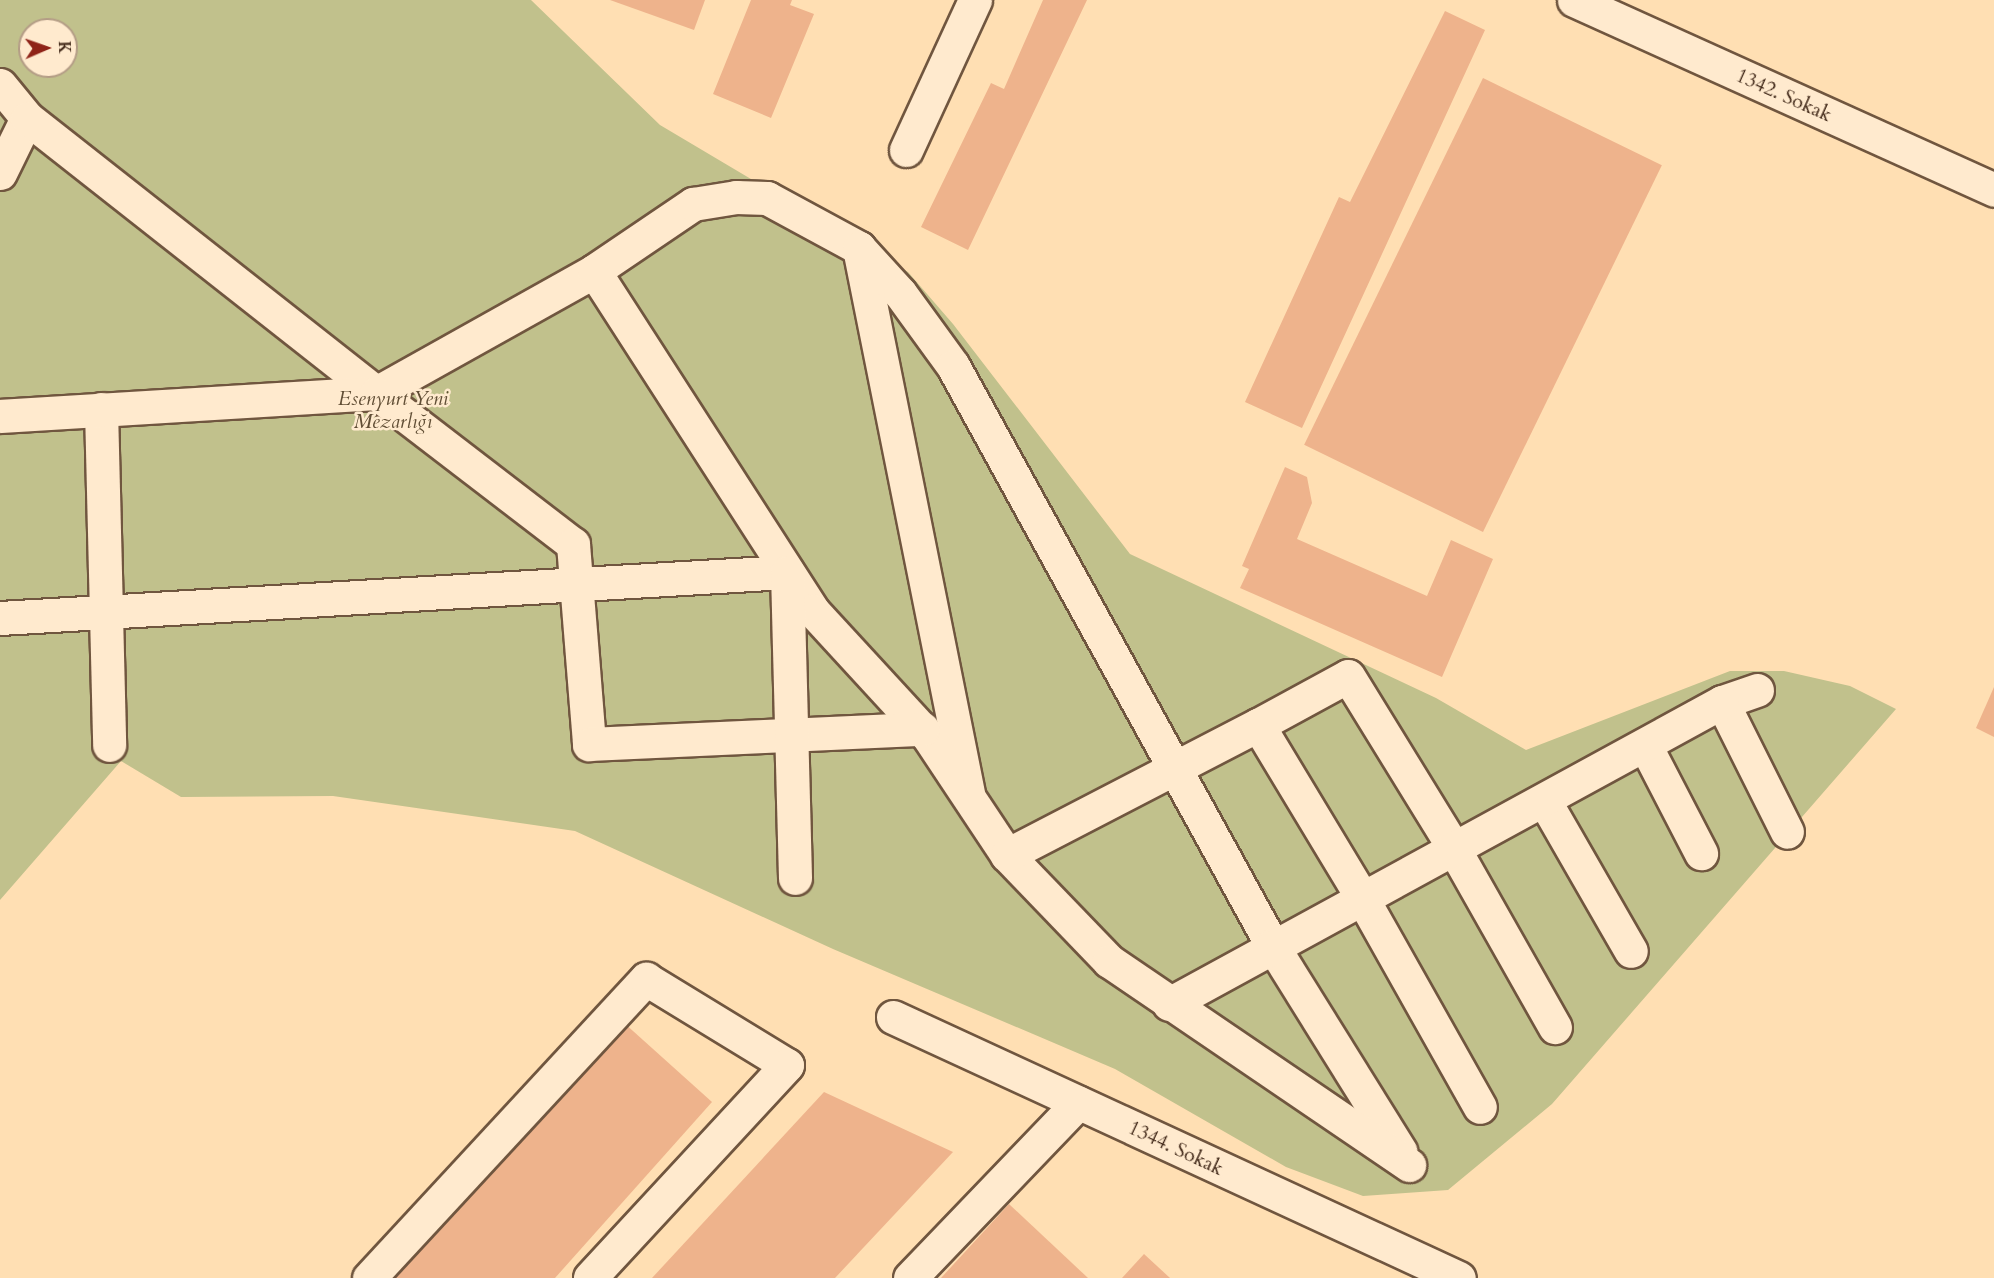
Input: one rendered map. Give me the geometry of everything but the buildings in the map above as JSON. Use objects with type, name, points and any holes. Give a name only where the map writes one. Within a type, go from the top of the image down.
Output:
[{"type":"street","points":[[906,150],[975,0]]},
{"type":"street","name":"1342. Sokak","points":[[1574,0],[1994,190]]},
{"type":"street","points":[[0,85],[27,118],[376,393],[573,544],[589,744],[922,729]]},
{"type":"street","points":[[0,173],[27,118]]},
{"type":"street","points":[[0,416],[376,393],[594,271],[693,204],[736,197],[767,198],[859,248],[900,293],[953,366],[1272,945],[1409,1165],[1169,1004],[1109,961],[1006,855],[968,794],[922,729],[813,611],[594,271]]},
{"type":"street","points":[[859,248],[968,794]]},
{"type":"street","points":[[101,410],[109,745]]},
{"type":"street","points":[[0,618],[787,572]]},
{"type":"street","points":[[787,572],[795,878]]},
{"type":"street","points":[[1006,855],[1348,676],[1453,847],[1555,1027]]},
{"type":"street","points":[[1169,1004],[1361,896],[1544,800],[1722,702],[1757,690]]},
{"type":"street","points":[[1722,702],[1787,832]]},
{"type":"street","points":[[1257,725],[1361,896],[1480,1107]]},
{"type":"street","points":[[1644,745],[1701,853]]},
{"type":"street","points":[[1544,800],[1631,951]]},
{"type":"street","points":[[369,1278],[646,979],[787,1065],[590,1278]]},
{"type":"street","name":"1344. Sokak","points":[[892,1017],[1459,1278]]},
{"type":"street","points":[[910,1278],[1078,1103]]},
{"type":"green space","name":"Esenyurt Yeni Mezarlığı","points":[[0,0],[531,0],[660,125],[908,272],[953,324],[1130,554],[1436,698],[1526,750],[1730,671],[1784,671],[1850,686],[1896,709],[1552,1104],[1448,1190],[1363,1196],[1286,1167],[1115,1069],[833,949],[575,831],[333,796],[181,797],[121,761],[0,900]]}]
